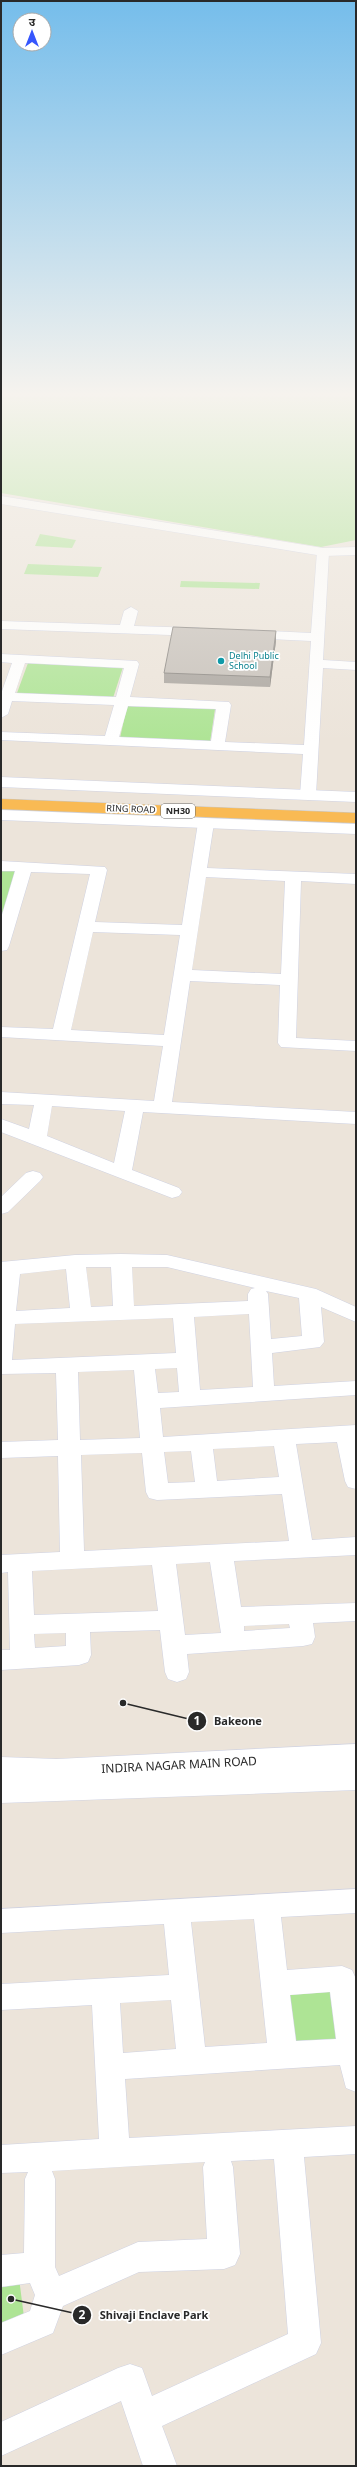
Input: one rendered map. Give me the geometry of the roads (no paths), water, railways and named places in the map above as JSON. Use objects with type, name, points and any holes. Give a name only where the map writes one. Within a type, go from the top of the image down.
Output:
[{"type":"highway","name":"RING ROAD","points":[[1,792],[356,807]]},
{"type":"highway","name":"RING ROAD","points":[[1,804],[356,818]]},
{"type":"street","points":[[71,512],[233,540],[323,552],[356,551]]},
{"type":"street","points":[[308,795],[323,552]]},
{"type":"street","points":[[126,630],[131,611]]},
{"type":"street","points":[[1,625],[214,633]]},
{"type":"street","points":[[238,634],[318,637]]},
{"type":"street","points":[[1,658],[132,664],[111,741]]},
{"type":"street","points":[[1,714],[20,659]]},
{"type":"street","points":[[316,664],[356,666]]},
{"type":"street","points":[[7,697],[224,705],[217,746]]},
{"type":"street","points":[[1,736],[311,750]]},
{"type":"street","points":[[1,782],[356,796]]},
{"type":"street","points":[[1,814],[356,829]]},
{"type":"street","points":[[162,1107],[206,823]]},
{"type":"street","points":[[1,866],[99,870],[61,1035]]},
{"type":"street","points":[[1,946],[4,925],[24,867]]},
{"type":"street","points":[[198,872],[356,879]]},
{"type":"street","points":[[293,877],[288,1044],[356,1046]]},
{"type":"street","points":[[86,927],[189,930]]},
{"type":"street","points":[[182,975],[290,980]]},
{"type":"street","points":[[1,1032],[172,1041]]},
{"type":"street","points":[[1,1098],[356,1118]]},
{"type":"street","points":[[37,1140],[44,1100]]},
{"type":"street","points":[[122,1172],[135,1105]]},
{"type":"street","points":[[1,1126],[172,1192]]},
{"type":"street","points":[[1,1208],[33,1177]]},
{"type":"street","points":[[121,1260],[124,1313]]},
{"type":"street","points":[[187,1360],[5,1368],[1,1364],[5,1318],[5,1269],[75,1261],[121,1260],[167,1262],[258,1280],[309,1294],[356,1315]]},
{"type":"street","points":[[75,1261],[81,1314]]},
{"type":"street","points":[[258,1280],[264,1394]]},
{"type":"street","points":[[261,1347],[313,1342],[309,1294]]},
{"type":"street","points":[[5,1318],[259,1307]]},
{"type":"street","points":[[183,1310],[190,1398]]},
{"type":"street","points":[[144,1362],[157,1492],[207,1488],[292,1485]]},
{"type":"street","points":[[67,1365],[72,1560]]},
{"type":"street","points":[[148,1400],[356,1388]]},
{"type":"street","points":[[1,1450],[153,1445],[352,1433],[356,1481]]},
{"type":"street","points":[[284,1437],[302,1549]]},
{"type":"street","points":[[202,1442],[207,1488]]},
{"type":"street","points":[[78,1623],[79,1655],[12,1659],[22,1625],[10,1563],[356,1546]]},
{"type":"street","points":[[221,1552],[233,1642]]},
{"type":"street","points":[[163,1555],[177,1672]]},
{"type":"street","points":[[230,1617],[356,1612]]},
{"type":"street","points":[[174,1645],[303,1637],[300,1614]]},
{"type":"street","points":[[22,1625],[170,1620]]},
{"type":"street","name":"INDIRA NAGAR MAIN ROAD","points":[[1,1769],[57,1771],[356,1756]]},
{"type":"street","name":"INDIRA NAGAR MAIN ROAD","points":[[1,1791],[43,1791],[356,1778]]},
{"type":"street","points":[[1,1921],[356,1901]]},
{"type":"street","points":[[266,1906],[283,2056]]},
{"type":"street","points":[[176,1911],[192,2062]]},
{"type":"street","points":[[110,2067],[283,2056],[354,2065],[342,1979],[275,1984]]},
{"type":"street","points":[[1,1997],[184,1987]]},
{"type":"street","points":[[105,1992],[115,2153]]},
{"type":"street","points":[[1,2159],[356,2140]]},
{"type":"street","points":[[144,2417],[305,2343],[288,2144]]},
{"type":"street","points":[[1,2271],[45,2281],[138,2257],[224,2254],[218,2167]]},
{"type":"street","points":[[1,2339],[42,2322],[45,2281],[40,2179]]},
{"type":"street","points":[[1,2439],[130,2380],[160,2466]]},
{"type":"place","name":"Delhi Public School","points":[[221,661]]},
{"type":"place","name":"Bakeone","points":[[123,1703]]},
{"type":"place","name":"Shivaji Enclave Park","points":[[11,2299]]}]
